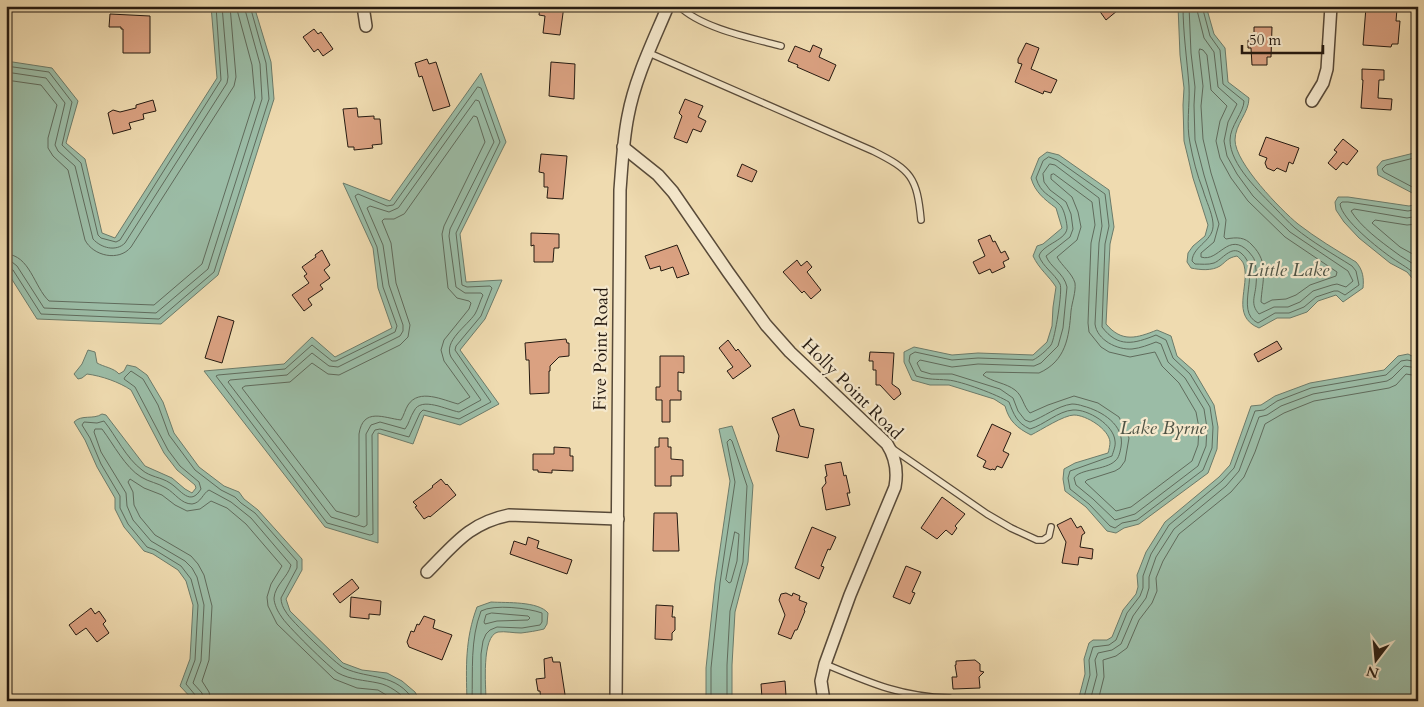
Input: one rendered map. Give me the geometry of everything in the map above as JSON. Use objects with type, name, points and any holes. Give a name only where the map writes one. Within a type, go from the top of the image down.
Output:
[{"type":"street","points":[[363,6],[366,26]]},
{"type":"street","name":"Five Point Road","points":[[616,701],[620,190],[623,147],[628,114],[636,87],[668,6]]},
{"type":"street","points":[[1312,101],[1323,83],[1327,69],[1331,6]]},
{"type":"street","name":"Holly Point Road","points":[[623,147],[658,175],[673,192],[766,325],[790,352],[889,446],[896,465],[895,487],[850,595],[824,664],[821,681],[824,701]]},
{"type":"street","points":[[427,572],[468,532],[494,518],[509,515],[618,519]]},
{"type":"lane","points":[[679,6],[692,17],[704,23],[781,46]]},
{"type":"lane","points":[[649,53],[897,162],[912,179],[917,189],[921,220]]},
{"type":"lane","points":[[889,446],[987,514],[1011,528],[1037,540],[1044,540],[1049,536],[1051,527]]},
{"type":"lane","points":[[824,664],[892,690],[907,694],[949,698]]},
{"type":"water","points":[[211,6],[254,6],[271,62],[274,99],[218,275],[161,324],[37,319],[6,270],[6,61],[52,68],[78,101],[66,143],[85,159],[102,233],[115,238],[217,78]]},
{"type":"water","name":"Little Lake","points":[[1178,6],[1206,6],[1214,34],[1225,48],[1228,82],[1249,98],[1247,109],[1237,129],[1235,140],[1242,161],[1250,173],[1298,224],[1356,262],[1362,271],[1363,288],[1343,302],[1336,295],[1318,301],[1307,312],[1290,318],[1277,318],[1259,328],[1250,323],[1245,316],[1243,300],[1245,274],[1243,264],[1237,256],[1229,259],[1217,268],[1202,270],[1191,268],[1187,262],[1188,253],[1205,236],[1208,225],[1193,178],[1184,141],[1184,88],[1180,55]]},
{"type":"water","points":[[481,73],[506,142],[460,234],[466,282],[502,280],[485,319],[460,350],[499,404],[460,425],[424,415],[413,444],[378,433],[378,543],[325,527],[204,371],[284,364],[312,337],[335,357],[392,328],[378,288],[373,248],[343,183],[390,201]]},
{"type":"water","name":"Lake Byrne","points":[[1047,152],[1059,155],[1109,190],[1114,227],[1110,244],[1106,324],[1118,334],[1124,336],[1136,337],[1157,330],[1171,336],[1177,356],[1194,371],[1214,405],[1218,427],[1217,449],[1208,473],[1139,524],[1124,528],[1116,533],[1107,531],[1086,507],[1065,491],[1063,479],[1064,469],[1075,463],[1108,453],[1110,442],[1106,432],[1085,417],[1074,415],[1059,420],[1031,435],[1014,424],[1005,406],[994,399],[949,385],[930,385],[912,380],[904,362],[904,352],[914,347],[952,355],[978,353],[1033,355],[1047,342],[1052,326],[1056,287],[1033,256],[1037,246],[1043,244],[1062,228],[1056,208],[1040,195],[1031,178],[1039,158]]},
{"type":"water","points":[[1418,152],[1418,196],[1378,175],[1377,167],[1382,161]]},
{"type":"water","points":[[1338,197],[1409,206],[1418,204],[1418,285],[1407,272],[1390,263],[1359,238],[1344,222],[1336,210],[1335,202]]},
{"type":"water","points":[[88,350],[95,352],[97,363],[119,374],[124,371],[127,365],[136,367],[147,375],[163,402],[174,433],[199,467],[224,486],[239,492],[244,499],[258,510],[302,559],[302,570],[286,599],[290,611],[343,663],[362,670],[387,673],[402,681],[415,692],[420,701],[194,701],[180,686],[190,659],[193,605],[186,581],[178,570],[153,554],[144,551],[124,527],[115,509],[115,498],[74,422],[80,418],[106,415],[145,466],[172,478],[192,493],[196,488],[177,470],[164,453],[131,390],[104,378],[87,374],[78,379],[74,374],[82,364]]},
{"type":"water","points":[[1408,354],[1418,359],[1418,701],[1078,701],[1085,674],[1084,659],[1089,643],[1093,640],[1107,640],[1112,637],[1123,610],[1136,594],[1138,587],[1137,575],[1146,552],[1165,522],[1219,477],[1230,465],[1251,406],[1261,405],[1275,396],[1310,383],[1384,370],[1398,356]]},
{"type":"water","points":[[732,426],[753,485],[748,562],[735,612],[732,701],[706,701],[706,668],[715,583],[730,481],[719,429]]},
{"type":"water","points":[[491,602],[522,603],[537,606],[548,613],[547,624],[544,629],[521,633],[498,632],[493,636],[487,652],[485,674],[486,701],[467,701],[467,665],[470,630],[477,607]]},
{"type":"building","points":[[540,6],[564,6],[560,35],[543,33],[545,16],[539,15]]},
{"type":"building","points":[[1096,6],[1123,6],[1106,20]]},
{"type":"building","points":[[1366,7],[1397,9],[1396,21],[1400,21],[1398,44],[1392,44],[1391,47],[1363,45]]},
{"type":"building","points":[[110,14],[150,16],[150,53],[123,53],[123,29],[121,27],[109,27]]},
{"type":"building","points":[[1254,27],[1272,27],[1271,57],[1267,57],[1267,65],[1252,65],[1251,48],[1248,48],[1248,40],[1254,39]]},
{"type":"building","points":[[314,29],[318,34],[321,32],[333,49],[323,56],[318,49],[314,52],[303,37]]},
{"type":"building","points":[[1026,43],[1039,48],[1031,69],[1057,80],[1051,93],[1044,91],[1043,94],[1015,82],[1022,64],[1018,63],[1018,59]]},
{"type":"building","points":[[813,45],[822,49],[819,57],[836,65],[829,81],[788,61],[795,46],[810,52]]},
{"type":"building","points":[[427,59],[429,64],[436,62],[450,106],[433,111],[422,76],[419,77],[415,63]]},
{"type":"building","points":[[551,62],[575,64],[574,99],[549,96]]},
{"type":"building","points":[[1362,69],[1384,70],[1384,80],[1379,80],[1378,98],[1392,99],[1391,110],[1361,108]]},
{"type":"building","points":[[685,99],[703,106],[698,117],[706,121],[701,132],[693,129],[687,143],[674,138],[682,116],[679,113]]},
{"type":"building","points":[[153,100],[156,111],[143,114],[144,119],[129,123],[131,129],[113,134],[108,113],[113,110],[120,112],[136,108],[136,105]]},
{"type":"building","points":[[357,108],[358,117],[374,116],[374,119],[380,119],[382,144],[372,145],[373,148],[354,150],[354,147],[348,147],[343,109]]},
{"type":"building","points":[[1266,137],[1299,148],[1293,164],[1289,162],[1286,172],[1277,168],[1274,171],[1267,168],[1265,163],[1267,158],[1259,155]]},
{"type":"building","points":[[1343,139],[1358,151],[1347,165],[1343,162],[1336,170],[1328,163],[1337,152],[1334,150]]},
{"type":"building","points":[[541,154],[567,156],[563,199],[547,198],[548,187],[544,187],[544,173],[539,172]]},
{"type":"building","points":[[742,164],[757,171],[752,182],[737,176]]},
{"type":"building","points":[[531,233],[559,234],[559,248],[554,248],[553,262],[534,262],[534,245],[531,246]]},
{"type":"building","points":[[990,235],[1001,253],[1005,251],[1009,259],[1003,262],[1005,267],[992,273],[990,269],[979,274],[973,262],[985,256],[978,240]]},
{"type":"building","points":[[677,245],[689,274],[677,278],[673,267],[661,271],[660,266],[650,269],[645,256]]},
{"type":"building","points":[[322,250],[330,265],[324,270],[330,278],[320,285],[323,289],[308,299],[312,305],[304,311],[292,295],[309,283],[304,276],[307,274],[302,267]]},
{"type":"building","points":[[797,260],[801,266],[807,261],[812,267],[807,272],[821,290],[811,299],[804,291],[802,293],[783,272]]},
{"type":"building","points":[[218,316],[234,321],[222,363],[205,358]]},
{"type":"building","points":[[566,339],[567,343],[569,343],[569,356],[559,357],[550,366],[549,393],[530,394],[529,360],[526,360],[525,343]]},
{"type":"building","points":[[728,340],[736,351],[738,349],[751,366],[733,379],[727,371],[733,367],[719,348]]},
{"type":"building","points":[[1277,341],[1282,349],[1258,362],[1254,354]]},
{"type":"building","points":[[870,352],[894,353],[892,384],[899,389],[901,394],[894,400],[880,385],[876,385],[876,370],[873,370],[873,361],[869,361]]},
{"type":"building","points":[[660,356],[684,356],[684,373],[678,372],[678,391],[681,391],[681,400],[670,400],[670,422],[662,422],[662,400],[656,400],[656,387],[660,387]]},
{"type":"building","points":[[794,409],[800,426],[814,429],[808,458],[776,451],[779,436],[772,418]]},
{"type":"building","points":[[992,424],[1011,433],[1003,451],[1009,454],[1002,468],[997,466],[995,470],[983,467],[986,461],[977,456]]},
{"type":"building","points":[[659,438],[668,438],[668,447],[671,447],[671,459],[683,460],[683,476],[671,476],[671,486],[655,486],[655,447],[659,447]]},
{"type":"building","points":[[554,447],[570,448],[570,456],[573,456],[573,471],[552,470],[552,473],[533,470],[533,454],[554,454]]},
{"type":"building","points":[[841,462],[850,493],[847,493],[850,505],[826,510],[822,488],[826,483],[825,477],[827,476],[825,465]]},
{"type":"building","points":[[441,479],[456,495],[430,517],[424,519],[413,502]]},
{"type":"building","points":[[942,497],[965,514],[955,526],[957,528],[952,535],[946,530],[937,539],[921,528]]},
{"type":"building","points":[[654,513],[677,513],[679,551],[653,551]]},
{"type":"building","points":[[1071,518],[1077,528],[1081,526],[1085,533],[1082,535],[1080,547],[1093,549],[1092,559],[1079,557],[1078,565],[1062,563],[1066,542],[1057,525]]},
{"type":"building","points":[[812,527],[836,537],[830,550],[828,549],[821,566],[824,567],[819,579],[795,568]]},
{"type":"building","points":[[528,537],[539,541],[537,548],[572,560],[567,574],[510,554],[514,541],[526,545]]},
{"type":"building","points":[[906,566],[921,572],[912,592],[915,593],[910,604],[893,597]]},
{"type":"building","points":[[352,579],[359,588],[340,603],[333,594]]},
{"type":"building","points":[[786,593],[792,596],[793,593],[800,596],[799,600],[807,603],[797,630],[795,630],[791,639],[778,634],[785,615],[779,600],[781,594]]},
{"type":"building","points":[[351,597],[381,601],[380,615],[369,614],[369,619],[350,617]]},
{"type":"building","points":[[656,605],[673,606],[672,617],[675,617],[675,630],[672,633],[672,640],[655,639]]},
{"type":"building","points":[[91,608],[95,614],[99,611],[106,621],[103,624],[109,633],[97,642],[86,628],[76,635],[69,625]]},
{"type":"building","points":[[424,616],[435,620],[433,628],[452,635],[442,660],[409,647],[407,642],[411,631],[414,632],[417,624],[419,625]]},
{"type":"building","points":[[552,657],[553,662],[560,662],[566,701],[541,701],[536,679],[545,678],[544,659]]},
{"type":"building","points":[[975,660],[980,664],[980,671],[984,672],[979,677],[980,688],[953,689],[952,677],[957,677],[956,661]]},
{"type":"building","points":[[785,681],[785,701],[768,701],[767,698],[762,698],[761,684]]}]
